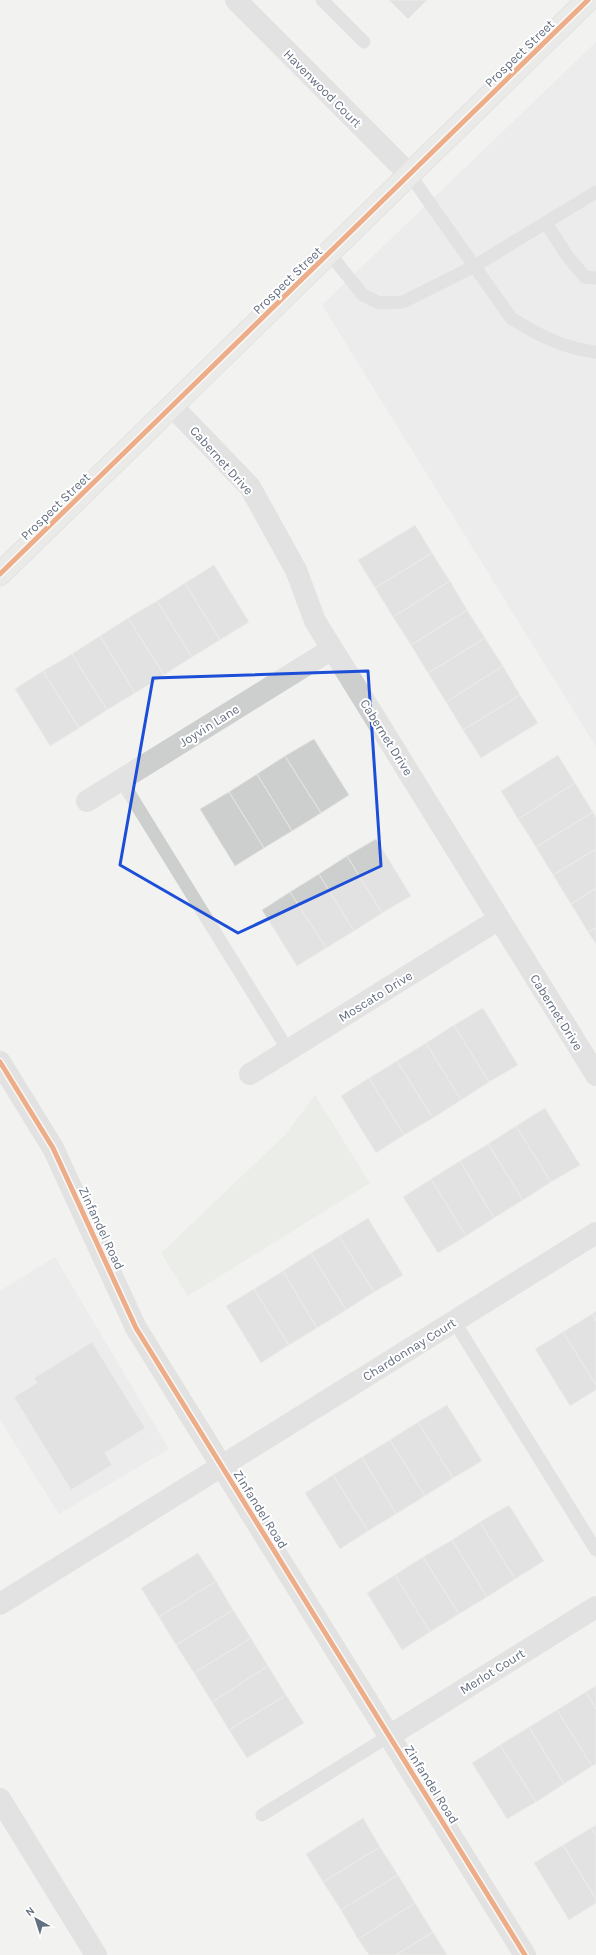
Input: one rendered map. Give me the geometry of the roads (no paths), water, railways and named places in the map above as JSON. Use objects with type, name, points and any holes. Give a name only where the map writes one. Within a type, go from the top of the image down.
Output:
[{"type":"street","name":"Havenwood Court","points":[[236,0],[410,175]]},
{"type":"street","name":"Prospect Street","points":[[0,574],[588,0]]},
{"type":"street","name":"Cabernet Drive","points":[[172,406],[250,487],[296,570],[314,621],[596,1075]]},
{"type":"street","name":"Joyvin Lane","points":[[87,801],[332,649]]},
{"type":"street","name":"Moscato Drive","points":[[250,1074],[499,919]]},
{"type":"street","name":"Zinfandel Road","points":[[0,1062],[53,1148],[136,1328],[525,1955]]},
{"type":"street","name":"Chardonnay Court","points":[[0,1604],[596,1233]]},
{"type":"street","name":"Merlot Court","points":[[389,1736],[596,1607]]},
{"type":"street","points":[[0,1799],[96,1955]]},
{"type":"lane","points":[[322,0],[364,42]]},
{"type":"lane","points":[[410,175],[473,267],[511,318],[535,334],[581,350],[596,352]]},
{"type":"lane","points":[[329,253],[363,295],[379,303],[403,302],[473,267],[596,192]]},
{"type":"lane","points":[[546,223],[568,256],[585,277],[596,278]]},
{"type":"lane","points":[[121,780],[288,1050]]},
{"type":"lane","points":[[454,1321],[596,1550]]},
{"type":"lane","points":[[262,1815],[389,1736]]}]
